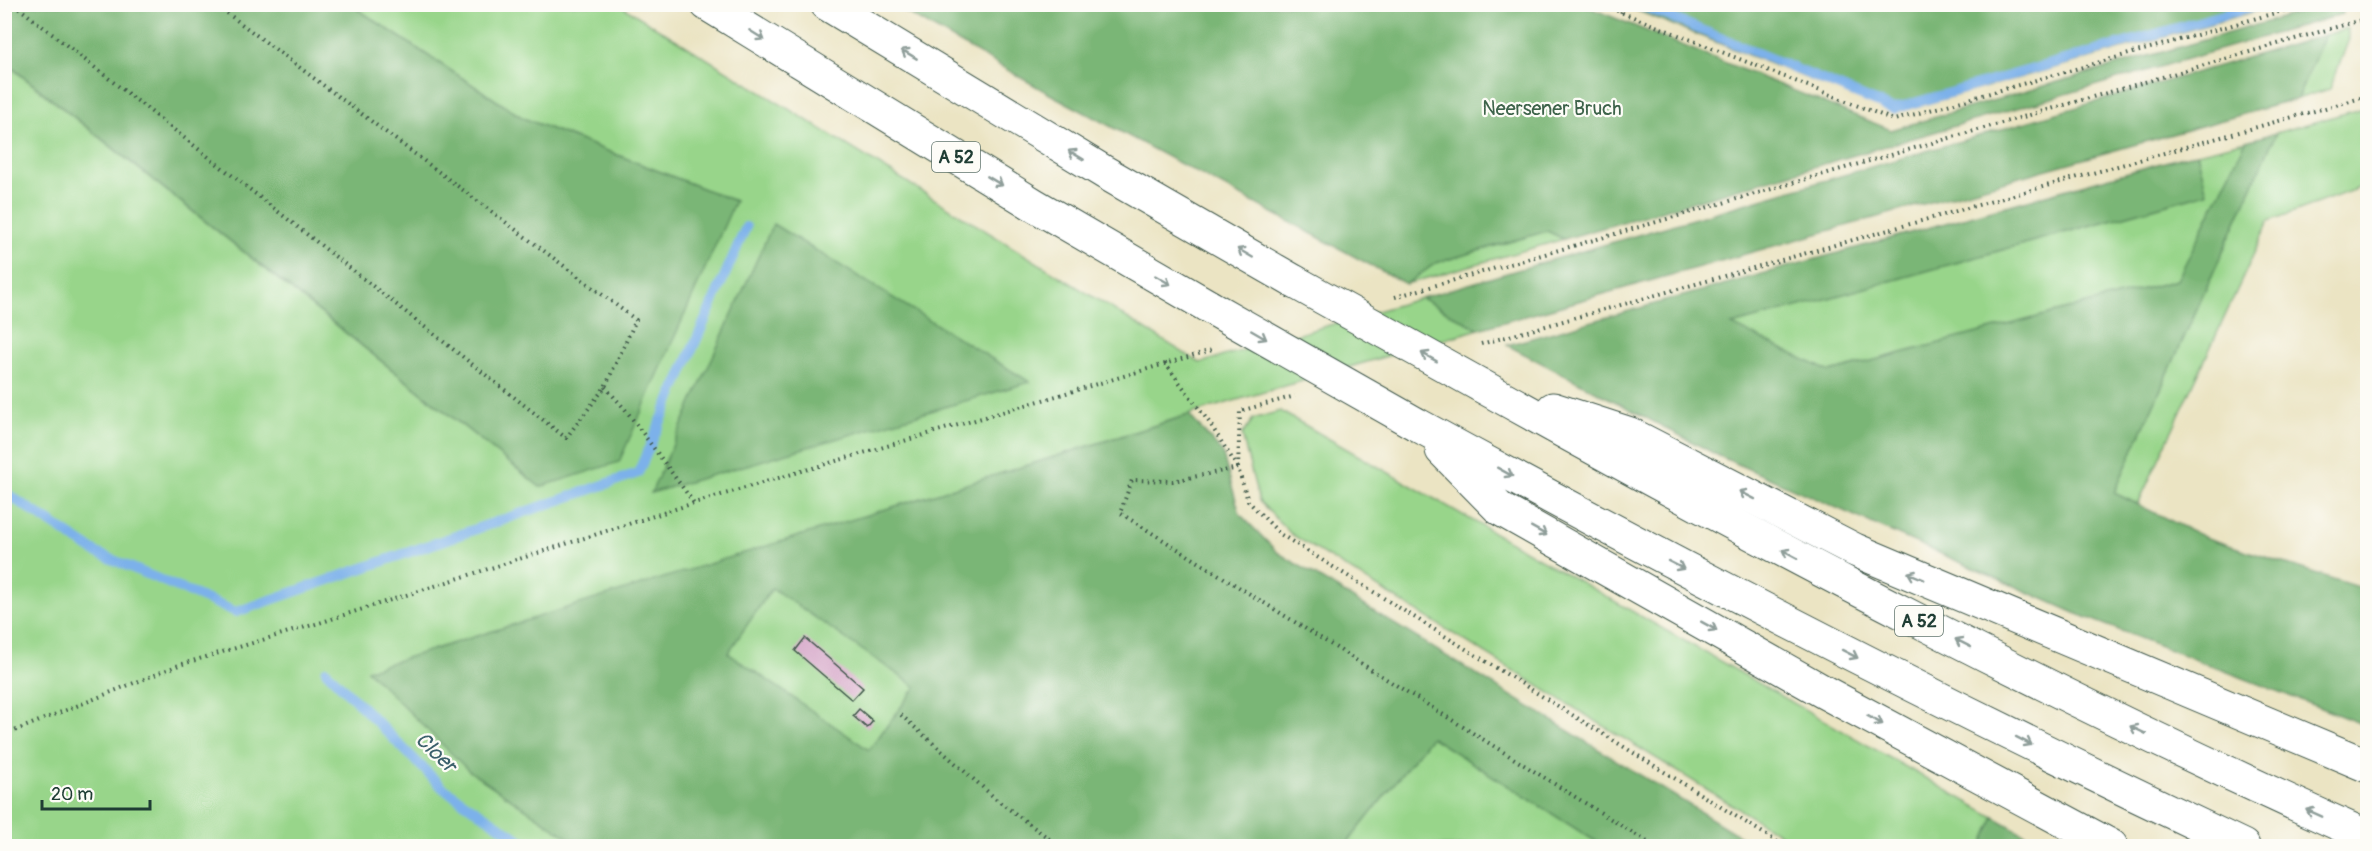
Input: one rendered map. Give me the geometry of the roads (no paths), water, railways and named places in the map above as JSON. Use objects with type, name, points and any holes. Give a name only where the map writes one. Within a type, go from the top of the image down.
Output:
[{"type":"highway","name":"A 52","points":[[707,4],[1036,206],[1416,424],[1646,550],[1828,643],[2068,763],[2243,846]]},
{"type":"highway","name":"A 52","points":[[827,4],[1094,166],[1295,282],[1671,492],[2098,711],[2367,837]]},
{"type":"highway","points":[[1480,385],[1630,434],[1856,550],[2367,766]]},
{"type":"highway","points":[[1416,424],[1500,508],[1824,692],[2111,846]]},
{"type":"highway","points":[[2047,632],[2158,661],[2367,746]]},
{"type":"highway","points":[[2058,819],[2097,846]]},
{"type":"waterway","points":[[1643,6],[1893,109],[2261,4]]},
{"type":"waterway","points":[[4,492],[97,553],[236,612],[638,473],[746,227]]},
{"type":"waterway","name":"Cloer","points":[[326,671],[443,788],[529,846]]},
{"type":"park label","name":"Neersener Bruch","points":[[1552,108]]}]
